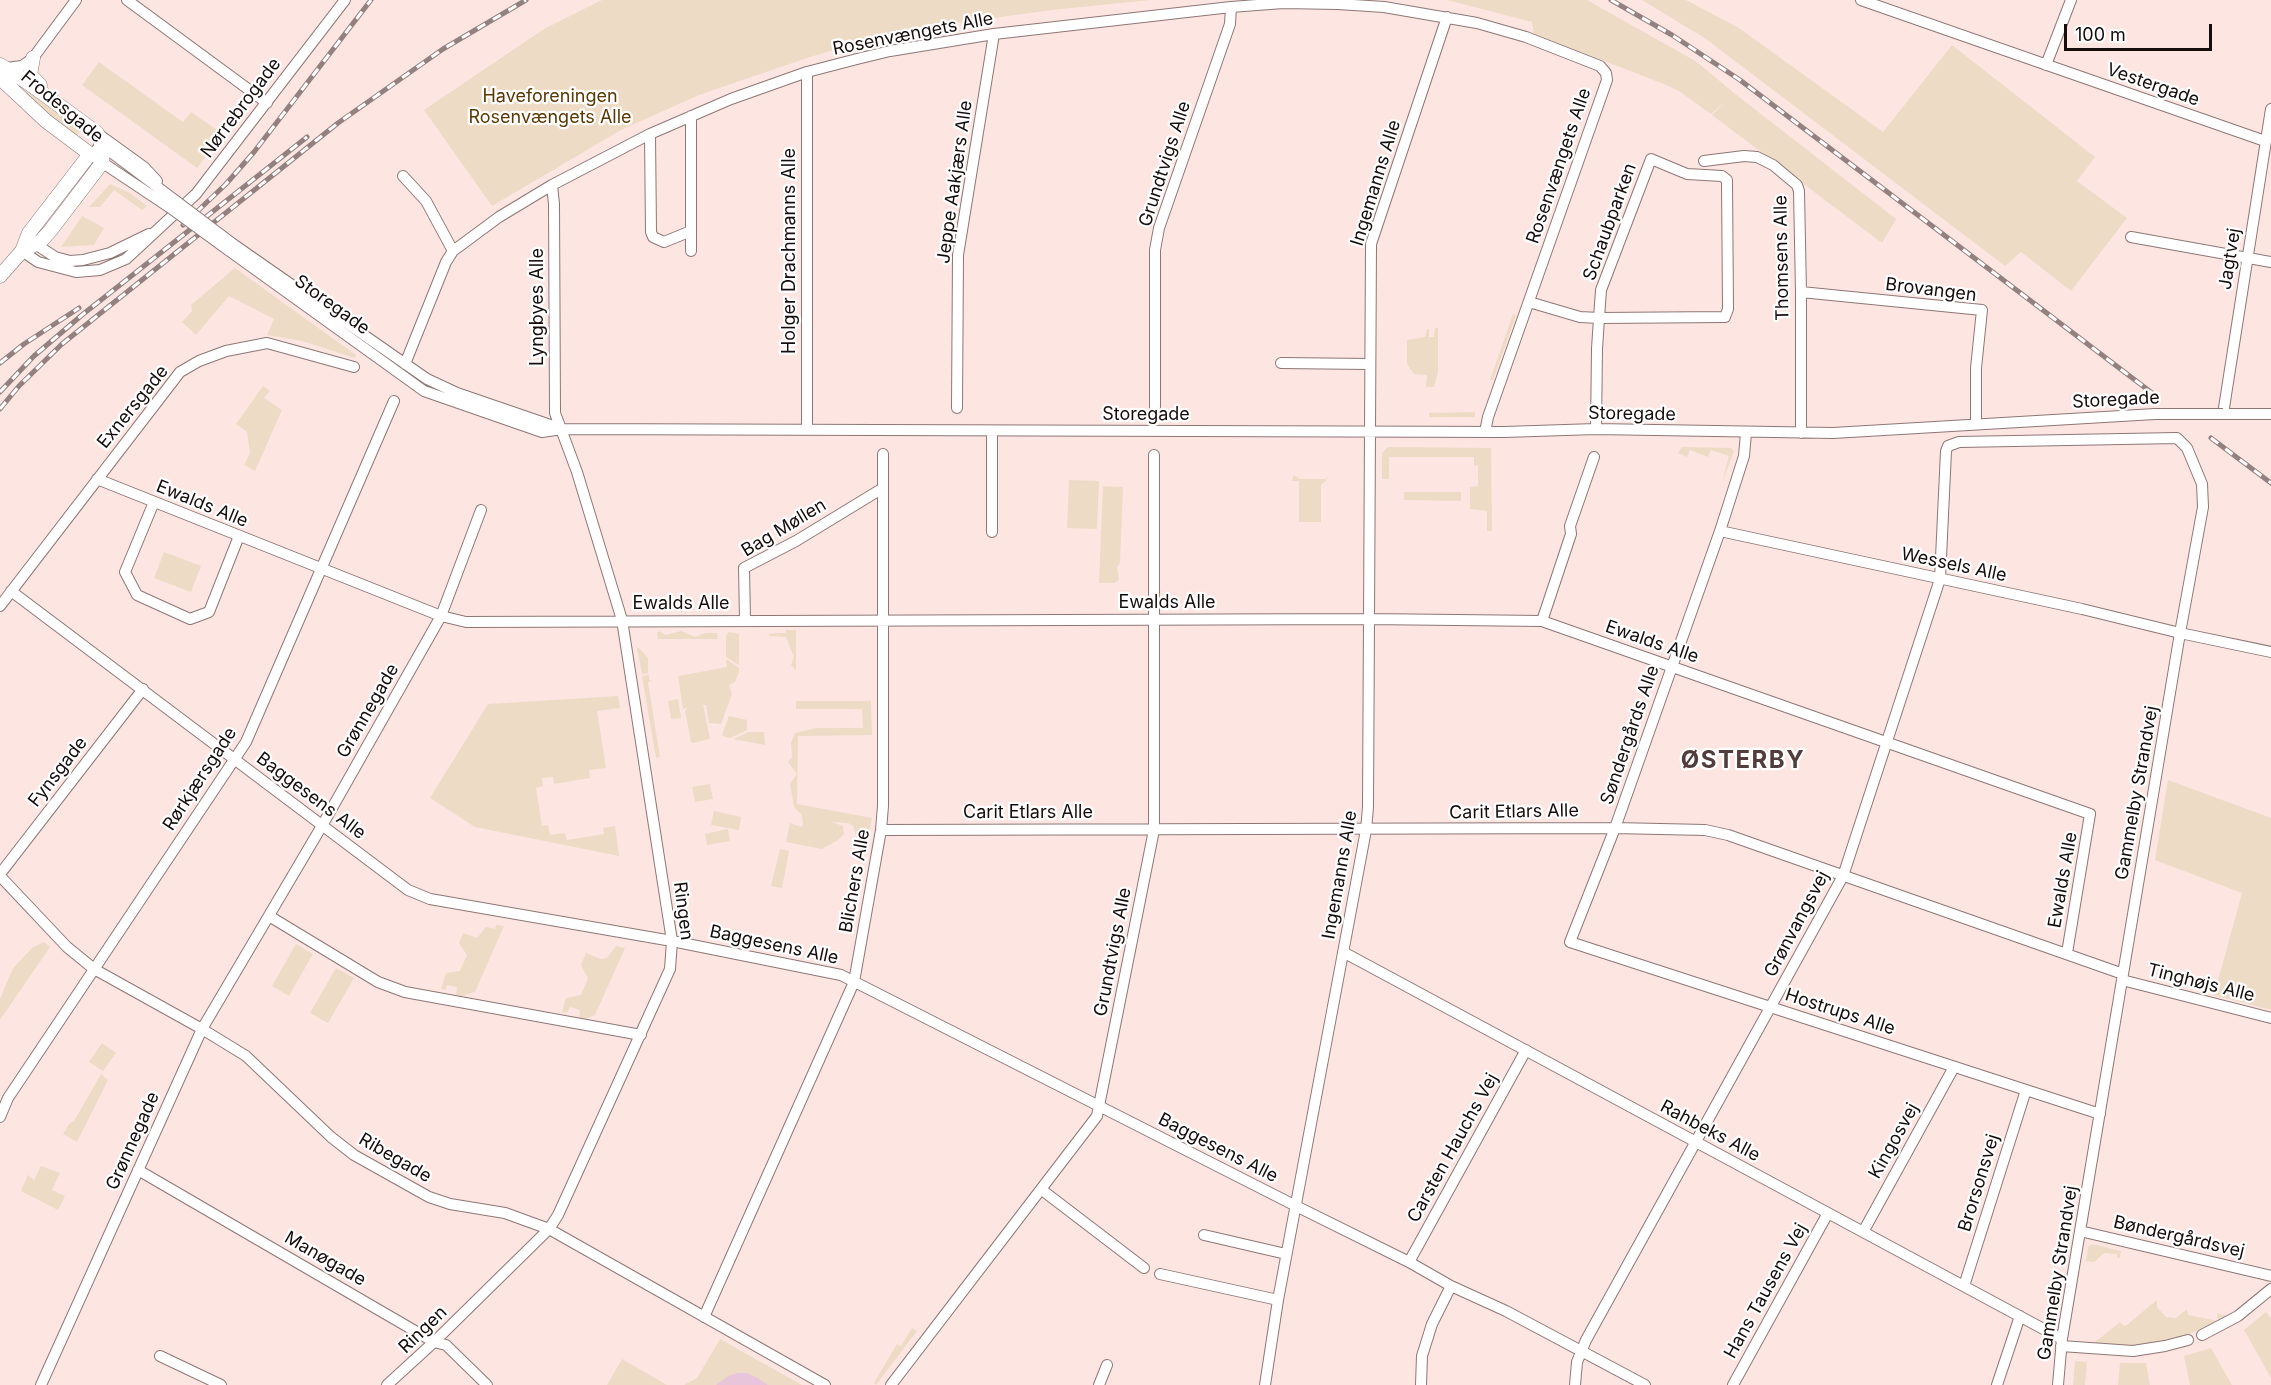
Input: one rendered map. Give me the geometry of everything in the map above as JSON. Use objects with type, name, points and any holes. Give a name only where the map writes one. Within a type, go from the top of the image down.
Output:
[{"type":"main road","points":[[28,245],[50,231],[102,163],[103,148],[92,130],[60,99],[34,81],[30,75],[33,58]]},
{"type":"main road","name":"Frodesgade","points":[[2,70],[92,130]]},
{"type":"main road","name":"Frodesgade","points":[[2,70],[46,121],[90,154]]},
{"type":"main road","points":[[0,276],[28,245],[90,154]]},
{"type":"street","points":[[2,70],[22,66],[33,58],[76,0]]},
{"type":"street","points":[[127,0],[267,103]]},
{"type":"street","name":"Nørrebrogade","points":[[28,245],[38,262],[68,271],[87,272],[115,265],[126,259],[196,194],[345,0]]},
{"type":"street","name":"Vestergade","points":[[1861,0],[2265,141]]},
{"type":"street","points":[[2046,65],[2071,0]]},
{"type":"street","name":"Rosenvængets Alle","points":[[405,364],[446,262],[453,251],[499,217],[552,185],[650,134],[691,116],[807,72],[890,51],[994,34],[1231,7],[1283,3],[1338,4],[1384,7],[1447,17],[1526,37],[1600,66],[1606,73],[1607,80],[1488,417],[1485,432]]},
{"type":"street","name":"Grundtvigs Alle","points":[[1155,407],[1155,250],[1159,228],[1230,24],[1231,7]]},
{"type":"street","name":"Ingemanns Alle","points":[[1265,1385],[1286,1254],[1366,830],[1368,807],[1368,431],[1371,244],[1447,17]]},
{"type":"street","name":"Jeppe Aakjærs Alle","points":[[957,408],[958,255],[994,34]]},
{"type":"street","name":"Holger Drachmanns Alle","points":[[807,72],[807,430]]},
{"type":"street","name":"Jagtvej","points":[[2223,414],[2271,109]]},
{"type":"street","points":[[691,116],[692,251]]},
{"type":"street","name":"Storegade","points":[[92,130],[144,167],[172,204]]},
{"type":"street","points":[[650,134],[651,232],[653,237],[664,242],[692,231]]},
{"type":"street","points":[[90,154],[95,149],[103,148]]},
{"type":"street","name":"Storegade","points":[[103,148],[172,204],[424,391],[542,432],[562,429],[1485,432],[1596,429],[1833,433],[2155,414],[2271,414]]},
{"type":"street","name":"Frodesgade","points":[[90,154],[102,163]]},
{"type":"street","name":"Thomsens Alle","points":[[1704,161],[1744,156],[1757,157],[1773,165],[1797,185],[1801,292],[1801,433]]},
{"type":"street","name":"Schaubparken","points":[[1529,302],[1580,317],[1599,318],[1725,317],[1728,309],[1727,180],[1722,176],[1687,174],[1651,159],[1601,291],[1599,318],[1596,429]]},
{"type":"street","name":"Storegade","points":[[102,163],[172,204]]},
{"type":"street","points":[[403,176],[426,201],[453,251]]},
{"type":"street","name":"Lyngbyes Alle","points":[[552,185],[555,412],[562,429]]},
{"type":"street","points":[[2131,237],[2271,262]]},
{"type":"street","name":"Storegade","points":[[230,247],[440,386],[562,429]]},
{"type":"street","name":"Brovangen","points":[[1801,292],[1982,310],[1976,368],[1976,424]]},
{"type":"street","name":"Exnersgade","points":[[0,606],[180,372],[199,361],[226,351],[267,343],[354,367]]},
{"type":"street","points":[[1281,363],[1369,364]]},
{"type":"street","name":"Rørkjærsgade","points":[[0,1117],[8,1098],[246,742],[394,401]]},
{"type":"street","name":"Ringen","points":[[387,1385],[549,1229],[558,1215],[670,969],[672,941],[622,620],[578,472],[562,429]]},
{"type":"street","points":[[992,431],[992,532]]},
{"type":"street","name":"Søndergårds Alle","points":[[1569,942],[1615,828],[1720,531],[1744,456],[1746,433]]},
{"type":"street","name":"Gammelby Strandvej","points":[[1950,444],[2177,438],[2187,448],[2202,484],[2203,507],[2080,1232],[2062,1342],[2058,1385]]},
{"type":"street","name":"Grønvangsvej","points":[[1575,1385],[1576,1368],[1581,1351],[1843,876],[1940,579],[1946,452],[1950,444]]},
{"type":"street","name":"Blichers Alle","points":[[704,1317],[854,982],[881,830],[883,806],[883,454]]},
{"type":"street","name":"Grundtvigs Alle","points":[[891,1385],[1098,1116],[1154,830],[1154,455]]},
{"type":"street","points":[[1542,621],[1571,534],[1570,526],[1594,457]]},
{"type":"street","name":"Ewalds Alle","points":[[96,479],[441,616],[466,622],[1368,619],[1542,621],[2090,814],[2067,953]]},
{"type":"street","name":"Bag Møllen","points":[[745,620],[744,568],[795,541],[883,488]]},
{"type":"street","points":[[154,502],[125,572],[137,595],[190,619],[209,612],[239,536]]},
{"type":"street","name":"Grønnegade","points":[[41,1385],[202,1029],[323,824],[441,616],[481,510]]},
{"type":"street","name":"Wessels Alle","points":[[1720,531],[2271,652]]},
{"type":"street","name":"Baggesens Alle","points":[[11,591],[408,890],[430,899],[672,941],[841,975],[1409,1262],[1451,1286],[1480,1298],[1645,1385]]},
{"type":"street","name":"Fynsgade","points":[[0,875],[143,689]]},
{"type":"street","name":"Carit Etlars Alle","points":[[881,830],[1615,828],[1706,830],[1728,835],[2067,953],[2123,977]]},
{"type":"street","name":"Ribegade","points":[[0,875],[67,947],[94,969],[246,1056],[331,1137],[354,1155],[429,1197],[450,1204],[505,1213],[549,1229],[825,1385]]},
{"type":"street","points":[[269,916],[378,982],[405,992],[641,1035]]},
{"type":"street","name":"Hostrups Alle","points":[[1569,942],[2100,1114]]},
{"type":"street","name":"Rahbeks Alle","points":[[1343,952],[2020,1316],[2062,1342]]},
{"type":"street","name":"Tinghøjs Alle","points":[[2123,977],[2271,1018]]},
{"type":"street","name":"Carsten Hauchs Vej","points":[[1409,1262],[1526,1050]]},
{"type":"street","name":"Kingosvej","points":[[1863,1232],[1953,1067]]},
{"type":"street","name":"Brorsonsvej","points":[[1964,1286],[2026,1090]]},
{"type":"street","name":"Manøgade","points":[[138,1170],[434,1342],[446,1345],[487,1385]]},
{"type":"street","points":[[1042,1190],[1144,1268]]},
{"type":"street","name":"Hans Tausens Vej","points":[[1733,1385],[1828,1213]]},
{"type":"street","name":"Bøndergårdsvej","points":[[2080,1232],[2271,1275]]},
{"type":"street","points":[[1204,1235],[1286,1254]]},
{"type":"street","points":[[1160,1274],[1278,1300]]},
{"type":"street","points":[[1421,1385],[1422,1356],[1432,1324],[1451,1286]]},
{"type":"street","points":[[2202,1335],[2238,1317],[2271,1289]]},
{"type":"street","points":[[1998,1385],[2020,1316]]},
{"type":"street","points":[[2062,1342],[2133,1351],[2188,1340]]},
{"type":"street","points":[[160,1356],[220,1385]]},
{"type":"street","points":[[1099,1385],[1107,1365]]},
{"type":"green space","name":"Haveforeningen Rosenvængets Alle","points":[[602,0],[1151,0],[1052,10],[914,29],[810,57],[699,95],[621,130],[492,206],[424,110],[544,29]]},
{"type":"green space","points":[[1447,0],[1587,0],[1697,62],[1896,219],[1882,243],[1712,115],[1724,103],[1711,114],[1679,91],[1664,84],[1534,34],[1532,22]]},
{"type":"green space","points":[[1642,0],[1686,0],[1739,28],[1883,132],[1952,45],[2095,157],[2077,181],[2127,218],[2071,291],[2021,252],[2005,266],[1706,39]]},
{"type":"green space","points":[[99,62],[183,122],[191,112],[223,134],[197,168],[82,85]]},
{"type":"green space","points":[[28,87],[83,127],[77,136],[29,101],[23,94]]},
{"type":"green space","points":[[110,184],[130,193],[147,206],[142,210],[114,190],[100,207],[89,207]]},
{"type":"green space","points":[[82,216],[104,228],[94,245],[61,247]]},
{"type":"green space","points":[[235,268],[356,355],[355,358],[302,341],[267,335],[274,319],[229,296],[196,335],[182,322],[192,311],[191,305]]},
{"type":"green space","points":[[1513,314],[1516,316],[1493,380],[1490,380]]},
{"type":"green space","points":[[1435,328],[1438,328],[1438,372],[1434,387],[1426,387],[1427,375],[1414,374],[1407,364],[1407,340],[1425,337],[1427,329],[1429,329],[1429,337],[1434,337]]},
{"type":"green space","points":[[263,386],[270,391],[264,398],[282,410],[255,471],[244,465],[250,453],[247,432],[236,424]]},
{"type":"green space","points":[[1475,412],[1475,417],[1429,417],[1429,413]]},
{"type":"green space","points":[[1388,447],[1491,448],[1492,531],[1487,531],[1487,511],[1470,509],[1470,487],[1478,486],[1478,466],[1474,465],[1474,457],[1389,457],[1389,479],[1382,479],[1382,453]]},
{"type":"green space","points":[[1682,447],[1731,448],[1734,451],[1722,483],[1729,456],[1711,450],[1708,457],[1690,450],[1687,457],[1678,453]]},
{"type":"green space","points":[[1294,475],[1300,479],[1329,477],[1321,485],[1321,522],[1299,522],[1299,481],[1292,481]]},
{"type":"green space","points":[[1069,480],[1099,481],[1097,529],[1067,528]]},
{"type":"green space","points":[[1103,486],[1123,487],[1120,563],[1117,567],[1119,580],[1115,583],[1099,583]]},
{"type":"green space","points":[[1404,492],[1461,492],[1461,501],[1404,500]]},
{"type":"green space","points":[[164,552],[201,566],[191,592],[154,578]]},
{"type":"green space","points":[[786,630],[796,630],[796,670],[791,665],[794,657],[786,637],[769,636],[769,634],[786,633]]},
{"type":"green space","points":[[659,631],[666,635],[681,631],[695,637],[706,633],[717,633],[718,639],[658,639]]},
{"type":"green space","points":[[729,632],[739,634],[739,665],[726,657],[726,636]]},
{"type":"green space","points":[[637,648],[648,658],[648,673],[642,674]]},
{"type":"green space","points":[[726,659],[739,668],[739,672],[735,682],[729,685],[732,694],[721,724],[709,723],[706,705],[703,705],[710,739],[693,743],[685,711],[687,708],[683,709],[678,676],[727,667]]},
{"type":"green space","points":[[649,675],[649,680],[653,681],[648,682],[660,757],[656,758],[642,676]]},
{"type":"green space","points":[[618,696],[620,708],[597,711],[606,768],[589,770],[590,778],[554,784],[553,777],[542,778],[543,786],[536,788],[542,826],[548,825],[550,835],[565,833],[567,840],[604,834],[603,828],[615,826],[619,856],[475,827],[430,798],[488,704]]},
{"type":"green space","points":[[678,699],[681,718],[671,719],[668,701]]},
{"type":"green space","points":[[796,701],[871,701],[872,735],[798,736],[797,804],[872,818],[867,842],[857,839],[853,826],[848,823],[832,822],[843,826],[844,834],[822,849],[786,842],[790,823],[801,827],[803,825],[802,815],[794,807],[790,784],[797,774],[788,762],[792,757],[791,743],[795,733],[816,728],[863,728],[862,709],[796,709]]},
{"type":"green space","points":[[729,716],[747,720],[747,730],[730,738],[722,735]]},
{"type":"green space","points":[[749,732],[764,732],[765,745],[733,739]]},
{"type":"green space","points":[[2168,780],[2271,818],[2271,1010],[2214,995],[2242,893],[2155,860]]},
{"type":"green space","points":[[710,784],[713,799],[695,802],[692,787]]},
{"type":"green space","points":[[714,811],[741,817],[739,830],[711,825]]},
{"type":"green space","points":[[728,829],[730,841],[707,845],[705,834]]},
{"type":"green space","points":[[780,849],[789,851],[782,888],[771,886]]},
{"type":"green space","points":[[496,925],[504,926],[475,992],[461,996],[456,995],[457,987],[447,985],[446,990],[441,989],[446,973],[460,971],[467,955],[459,943],[463,933],[477,938],[486,927],[495,929]]},
{"type":"green space","points":[[44,942],[50,947],[0,1020],[0,999],[13,968],[32,948]]},
{"type":"green space","points":[[296,944],[313,954],[289,996],[272,986]]},
{"type":"green space","points":[[616,946],[625,948],[595,1015],[585,1019],[579,1018],[580,1010],[570,1007],[567,1013],[562,1012],[566,998],[581,995],[588,978],[581,965],[586,953],[601,959],[607,958]]},
{"type":"green space","points":[[336,968],[354,978],[328,1023],[310,1013]]},
{"type":"green space","points":[[102,1043],[116,1053],[103,1071],[89,1062]]},
{"type":"green space","points":[[101,1074],[108,1080],[77,1142],[63,1134],[69,1124],[74,1121]]},
{"type":"green space","points":[[41,1166],[60,1173],[52,1190],[65,1196],[58,1210],[21,1191],[28,1175],[34,1180]]},
{"type":"green space","points":[[2092,1244],[2121,1251],[2120,1258],[2117,1258],[2117,1254],[2104,1253],[2094,1262],[2086,1261],[2088,1247]]},
{"type":"green space","points":[[2157,1300],[2157,1307],[2166,1317],[2176,1318],[2187,1309],[2188,1315],[2218,1321],[2217,1313],[2227,1316],[2217,1322],[2189,1334],[2157,1342],[2127,1346],[2094,1343],[2120,1322],[2124,1326],[2128,1324]]},
{"type":"green space","points":[[2266,1312],[2271,1318],[2271,1378],[2244,1330]]},
{"type":"green space","points":[[912,1328],[917,1331],[876,1385],[874,1383],[897,1344],[901,1346]]},
{"type":"green space","points":[[720,1339],[802,1385],[684,1385],[697,1378]]},
{"type":"green space","points":[[2211,1348],[2232,1385],[2190,1385],[2184,1356]]},
{"type":"green space","points":[[622,1359],[667,1385],[607,1385]]},
{"type":"green space","points":[[2075,1361],[2087,1362],[2085,1385],[2073,1385]]},
{"type":"green space","points":[[2120,1363],[2146,1363],[2150,1385],[2118,1385]]},
{"type":"shaded area","points":[[747,1373],[768,1385],[716,1385],[730,1375]]},
{"type":"railway","points":[[183,225],[226,184],[254,152],[371,0]]},
{"type":"railway","points":[[0,409],[19,386],[62,344],[338,123],[443,49],[526,0]]},
{"type":"railway","points":[[1611,0],[1672,35],[1740,80],[2156,396]]},
{"type":"railway","points":[[0,392],[34,356],[82,315],[307,137]]},
{"type":"railway","points":[[0,363],[24,344],[79,308]]},
{"type":"railway","points":[[2211,438],[2271,483]]},
{"type":"district","name":"ØSTERBY","points":[[1743,761]]}]
